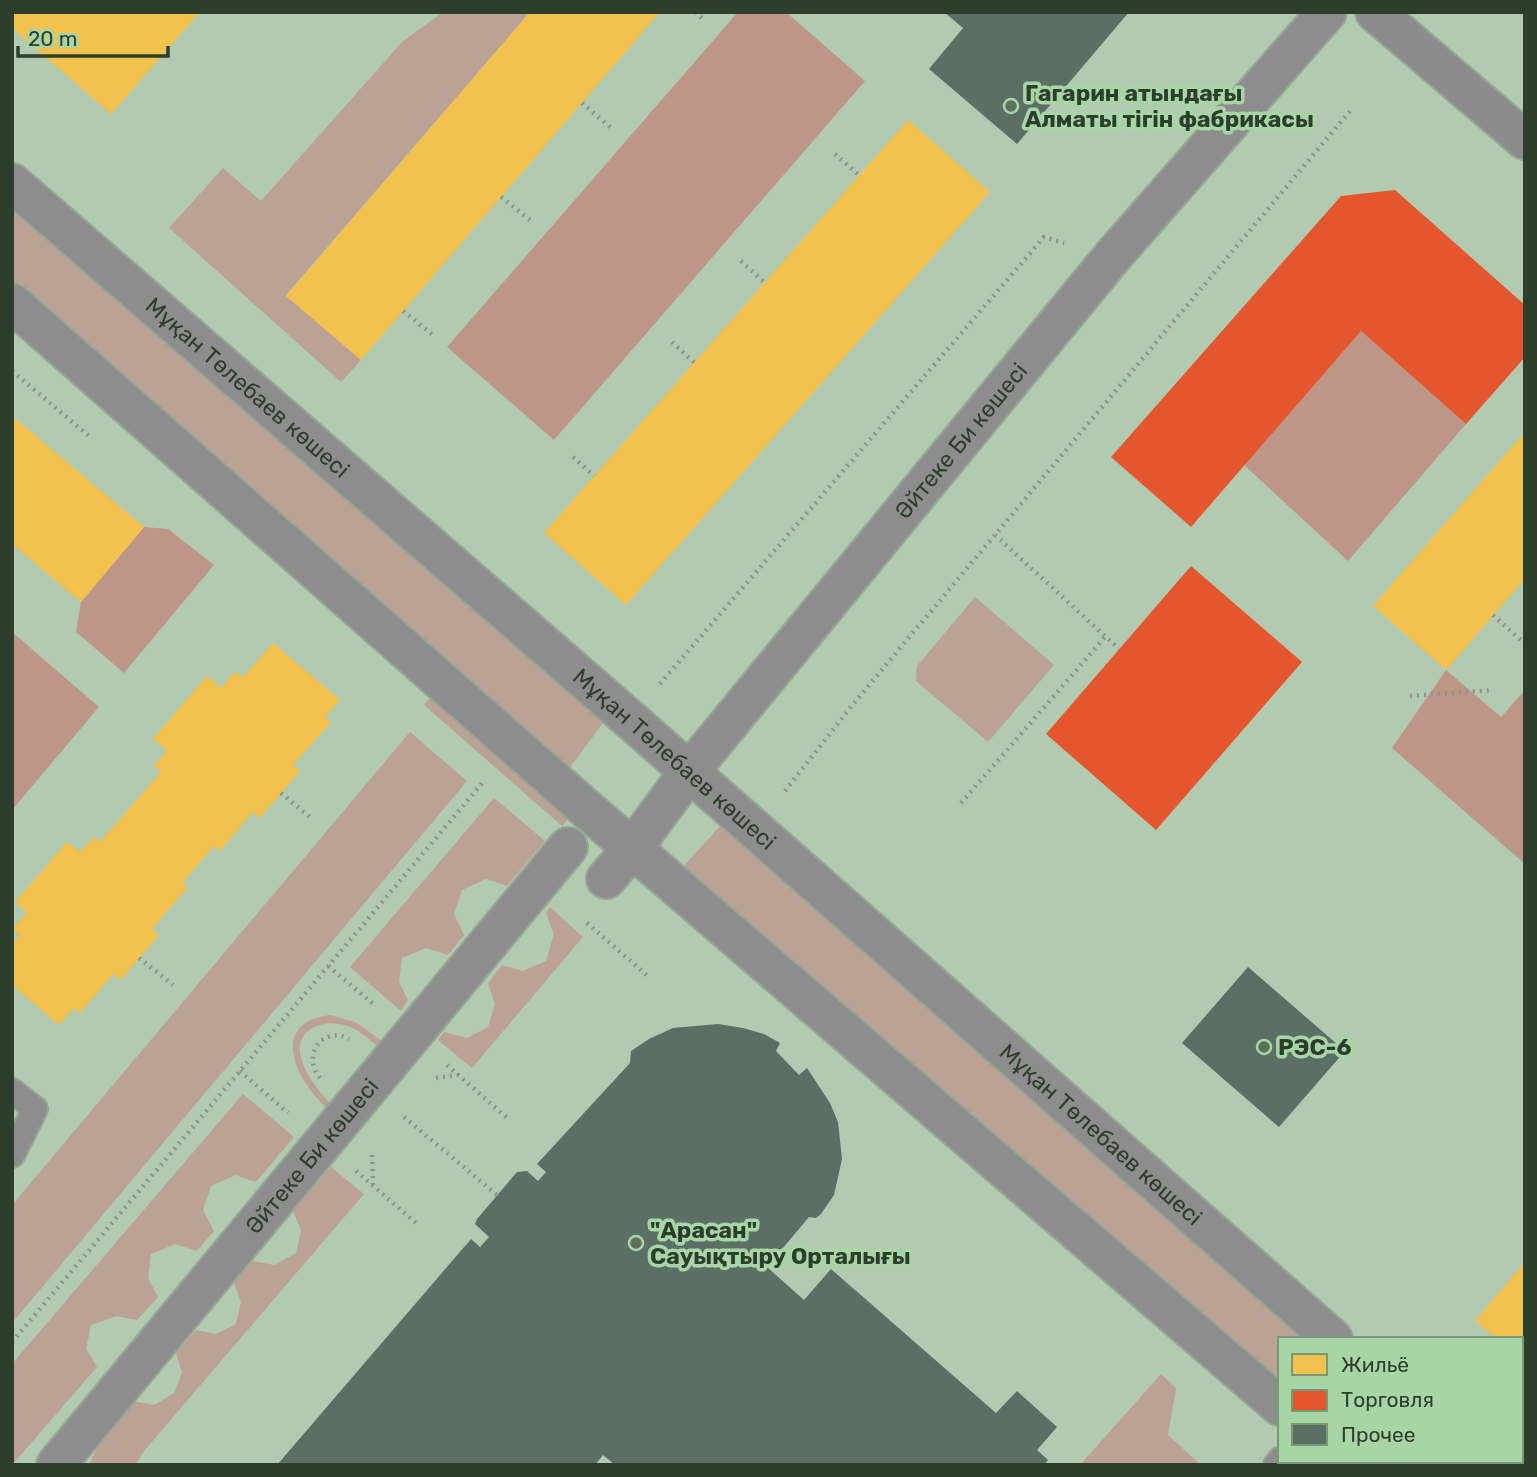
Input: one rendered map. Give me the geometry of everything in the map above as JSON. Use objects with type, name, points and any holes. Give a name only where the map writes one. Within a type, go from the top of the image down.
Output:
[{"type":"main road","points":[[1375,12],[1525,140]]},
{"type":"street","name":"Әйтеке Би көшесі","points":[[606,879],[632,849],[689,772],[1112,257],[1327,12]]},
{"type":"street","name":"Мұқан Төлебаев көшесі","points":[[12,183],[689,772],[1332,1337]]},
{"type":"street","points":[[12,303],[632,849],[1278,1404]]},
{"type":"street","name":"Әйтеке Би көшесі","points":[[56,1465],[568,847]]},
{"type":"lane","points":[[12,1091],[35,1109],[12,1154]]},
{"type":"path","points":[[695,12],[704,20]]},
{"type":"path","points":[[582,103],[611,128]]},
{"type":"path","points":[[785,792],[850,708],[1350,111]]},
{"type":"path","points":[[835,154],[860,176]]},
{"type":"path","points":[[500,197],[531,221]]},
{"type":"path","points":[[655,692],[1044,237],[1112,257]]},
{"type":"path","points":[[741,261],[765,283]]},
{"type":"path","points":[[403,311],[434,336]]},
{"type":"path","points":[[672,342],[695,363]]},
{"type":"path","points":[[573,457],[594,477]]},
{"type":"path","points":[[995,535],[1119,649]]},
{"type":"path","points":[[1493,615],[1525,644]]},
{"type":"path","points":[[961,803],[1106,636]]},
{"type":"path","points":[[1410,696],[1494,690]]},
{"type":"path","points":[[12,1342],[487,778]]},
{"type":"path","points":[[281,793],[312,819]]},
{"type":"path","points":[[592,927],[649,978]]},
{"type":"path","points":[[139,958],[173,985]]},
{"type":"path","points":[[328,966],[412,1036]]},
{"type":"path","points":[[240,1072],[323,1143]]},
{"type":"path","points":[[459,1075],[507,1118]]},
{"type":"path","points":[[428,1137],[497,1195]]},
{"type":"path","points":[[373,1185],[416,1223]]},
{"type":"shaded area","points":[[443,12],[530,12],[286,295],[361,360],[341,382],[169,228],[223,168],[261,201],[402,42]]},
{"type":"shaded area","points":[[738,12],[786,12],[865,81],[554,440],[447,347]]},
{"type":"shaded area","points":[[12,183],[615,707],[558,783],[12,303]]},
{"type":"shaded area","points":[[1361,331],[1466,424],[1348,561],[1244,465]]},
{"type":"shaded area","points":[[144,527],[168,529],[214,565],[124,673],[76,632],[81,602]]},
{"type":"shaded area","points":[[975,597],[1054,665],[988,742],[916,681],[917,666]]},
{"type":"shaded area","points":[[12,632],[99,707],[12,810]]},
{"type":"shaded area","points":[[1446,670],[1501,717],[1525,690],[1525,864],[1392,748]]},
{"type":"shaded area","points":[[432,696],[570,817],[562,826],[424,705]]},
{"type":"shaded area","points":[[410,732],[467,781],[12,1323],[12,1205]]},
{"type":"shaded area","points":[[494,798],[545,841],[507,886],[486,879],[462,890],[454,914],[464,935],[448,955],[426,948],[402,958],[399,982],[408,1000],[401,1011],[350,967]]},
{"type":"shaded area","points":[[733,812],[1331,1337],[1278,1337],[1278,1404],[670,881]]},
{"type":"shaded area","points":[[550,907],[583,937],[472,1068],[438,1040],[444,1032],[467,1038],[488,1027],[495,1004],[488,983],[502,965],[523,971],[546,961],[554,934],[546,913]]},
{"type":"shaded area","points":[[331,1015],[357,1023],[386,1044],[381,1049],[355,1029],[339,1024],[323,1024],[309,1030],[302,1040],[302,1063],[316,1087],[333,1106],[329,1110],[317,1098],[298,1070],[293,1041],[299,1029],[311,1020]]},
{"type":"shaded area","points":[[243,1094],[294,1137],[256,1182],[235,1175],[211,1186],[203,1210],[214,1231],[197,1251],[175,1244],[151,1254],[148,1278],[158,1297],[137,1320],[116,1316],[91,1325],[86,1349],[97,1367],[12,1465],[12,1364]]},
{"type":"shaded area","points":[[331,1167],[364,1194],[144,1451],[135,1465],[89,1465],[103,1439],[134,1401],[154,1405],[174,1393],[182,1373],[176,1353],[196,1330],[216,1334],[236,1324],[241,1302],[234,1283],[252,1261],[274,1265],[296,1253],[301,1230],[293,1211]]},
{"type":"shaded area","points":[[1161,1374],[1176,1388],[1168,1435],[1201,1465],[1080,1465]]},
{"type":"shaded area","points":[[1346,1463],[1477,1465],[1348,1465]]},
{"type":"building: Жильё","points":[[12,12],[200,12],[111,114],[12,28]]},
{"type":"building: Жильё","points":[[530,12],[660,12],[361,360],[286,296]]},
{"type":"building: Жильё","points":[[908,120],[990,192],[626,605],[544,533]]},
{"type":"building: Жильё","points":[[12,416],[144,527],[81,602],[12,544]]},
{"type":"building: Жильё","points":[[1525,432],[1525,579],[1446,670],[1373,606]]},
{"type":"building: Жильё","points":[[273,643],[340,700],[325,717],[331,722],[293,765],[300,771],[260,818],[253,812],[220,851],[214,846],[182,883],[188,887],[152,929],[159,935],[121,980],[113,974],[80,1013],[74,1008],[59,1025],[12,985],[12,944],[20,935],[12,929],[27,913],[15,902],[67,842],[80,852],[94,837],[100,842],[161,772],[154,765],[167,751],[153,739],[207,676],[221,688],[235,672],[243,677]]},
{"type":"building: Жильё","points":[[1525,1262],[1525,1362],[1523,1337],[1495,1337],[1475,1321]]},
{"type":"building: Торговля","points":[[1395,190],[1525,305],[1525,357],[1466,424],[1361,331],[1191,527],[1111,457],[1341,196]]},
{"type":"building: Торговля","points":[[1191,566],[1302,662],[1156,830],[1046,734]]},
{"type":"building: Прочее","name":"Гагарин атындағы Алматы тігін фабрикасы","points":[[944,12],[1129,12],[1017,144],[929,69],[963,28]]},
{"type":"building: Прочее","name":"РЭС-6","points":[[1248,967],[1345,1051],[1279,1127],[1182,1043]]},
{"type":"building: Прочее","name":"\"Арасан\" Сауықтыру Орталығы","points":[[718,1024],[764,1034],[780,1043],[776,1051],[799,1075],[807,1068],[830,1103],[838,1122],[842,1159],[834,1195],[821,1214],[816,1218],[809,1217],[767,1267],[804,1300],[831,1269],[996,1413],[1017,1391],[1057,1427],[1037,1450],[1048,1460],[1044,1465],[615,1465],[603,1455],[595,1465],[277,1465],[471,1239],[480,1247],[489,1237],[475,1224],[477,1219],[517,1172],[527,1171],[538,1181],[546,1172],[537,1164],[630,1063],[631,1051],[673,1028]]},
{"type":"place","name":"Гагарин атындағы Алматы тігін фабрикасы","points":[[1011,106]]},
{"type":"place","name":"РЭС-6","points":[[1264,1047]]},
{"type":"place","name":"\"Арасан\" Сауықтыру Орталығы","points":[[636,1243]]}]
